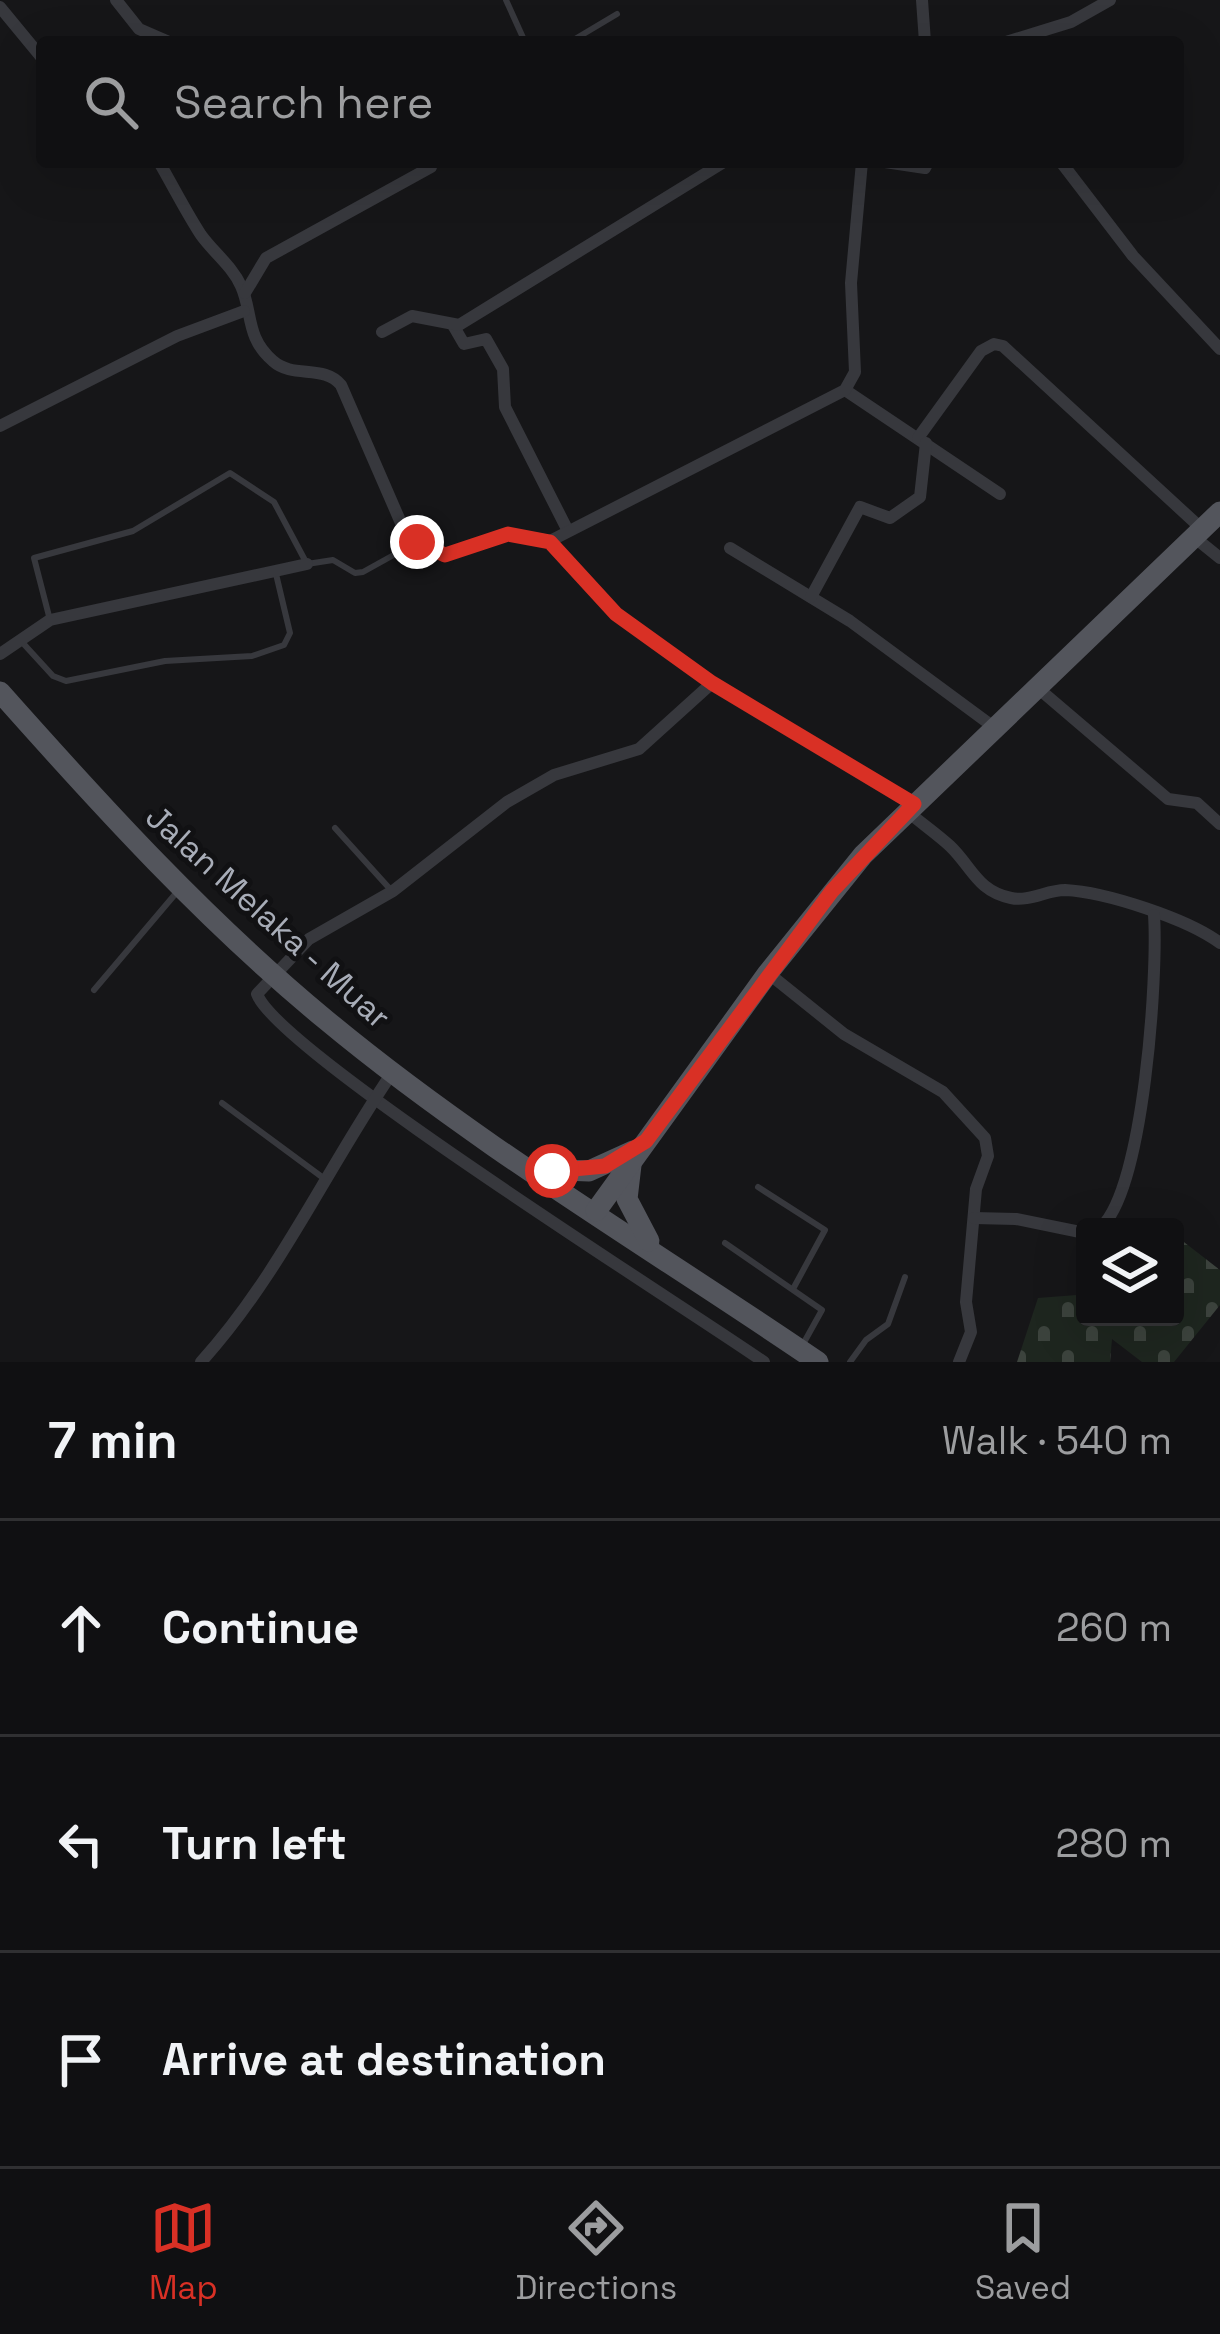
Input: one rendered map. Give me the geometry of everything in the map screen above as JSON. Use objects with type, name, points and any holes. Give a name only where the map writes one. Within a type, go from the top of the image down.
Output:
[{"type":"main road","points":[[596,1211],[768,974],[853,867],[1220,512]]},
{"type":"main road","name":"Jalan Melaka - Muar","points":[[0,692],[180,889],[274,976],[392,1072],[809,1356]]},
{"type":"main road","points":[[531,1168],[589,1171],[640,1150]]},
{"type":"main road","points":[[640,1150],[627,1183],[632,1215],[665,1257]]},
{"type":"street","points":[[116,0],[139,29],[156,36]]},
{"type":"street","points":[[922,0],[925,36]]},
{"type":"street","points":[[1026,36],[1071,22],[1110,0]]},
{"type":"street","points":[[0,7],[36,51]]},
{"type":"street","points":[[162,168],[196,227],[244,293]]},
{"type":"street","points":[[429,168],[266,258],[244,293],[244,311],[270,359],[282,368],[336,378],[396,513],[417,542],[445,555],[508,534],[550,542],[616,614],[712,683],[910,808],[955,851],[983,887],[1016,899],[1060,890],[1087,892],[1154,915],[1174,915],[1220,943]]},
{"type":"street","points":[[453,325],[714,168]]},
{"type":"street","points":[[550,542],[567,529],[645,496],[845,390],[855,372],[851,284],[861,168]]},
{"type":"street","points":[[1066,168],[1133,256],[1220,349]]},
{"type":"street","points":[[0,426],[177,336],[244,311]]},
{"type":"street","points":[[382,332],[412,316],[428,315],[453,325],[464,344],[486,339],[503,368],[505,407],[567,529]]},
{"type":"street","points":[[811,597],[860,508],[890,518],[920,497],[922,440],[981,351],[994,344],[1198,533],[1220,559]]},
{"type":"street","points":[[845,390],[1000,494]]},
{"type":"street","points":[[730,548],[811,597],[995,728]]},
{"type":"street","points":[[0,654],[50,620],[307,564]]},
{"type":"street","points":[[712,683],[639,749],[533,787],[393,891],[309,939],[257,994],[265,1009],[376,1097],[764,1362]]},
{"type":"street","points":[[1039,688],[1168,799],[1197,803],[1220,824]]},
{"type":"street","points":[[1107,1218],[1143,1105],[1154,915]]},
{"type":"street","points":[[768,974],[844,1034],[943,1092],[985,1138],[988,1156],[974,1218],[966,1302],[971,1332],[959,1362]]},
{"type":"street","points":[[201,1362],[260,1292],[322,1177],[392,1072]]},
{"type":"street","points":[[974,1218],[1016,1219],[1076,1231]]},
{"type":"lane","points":[[506,0],[522,36]]},
{"type":"lane","points":[[580,36],[616,14]]},
{"type":"lane","points":[[50,620],[34,558],[134,531],[230,473],[274,502],[307,564],[333,560],[355,573],[363,572],[417,542]]},
{"type":"lane","points":[[19,638],[53,676],[66,681],[165,661],[265,653],[284,645],[290,633],[275,571]]},
{"type":"lane","points":[[335,828],[393,891]]},
{"type":"lane","points":[[94,990],[180,889]]},
{"type":"lane","points":[[222,1103],[322,1177]]},
{"type":"lane","points":[[758,1186],[825,1229],[793,1290]]},
{"type":"lane","points":[[725,1243],[822,1310],[809,1356]]},
{"type":"lane","points":[[850,1362],[866,1340],[888,1324],[905,1277]]},
{"type":"green space","points":[[1184,1242],[1220,1270],[1220,1305],[1174,1362],[1142,1362],[1112,1339],[1110,1362],[1017,1362],[1038,1298],[1076,1295],[1076,1326],[1184,1326]]},
{"type":"route","points":[[417,542],[445,555],[508,534],[540,536],[616,614],[712,683],[914,804],[832,891],[646,1141],[605,1166],[552,1171]]}]
